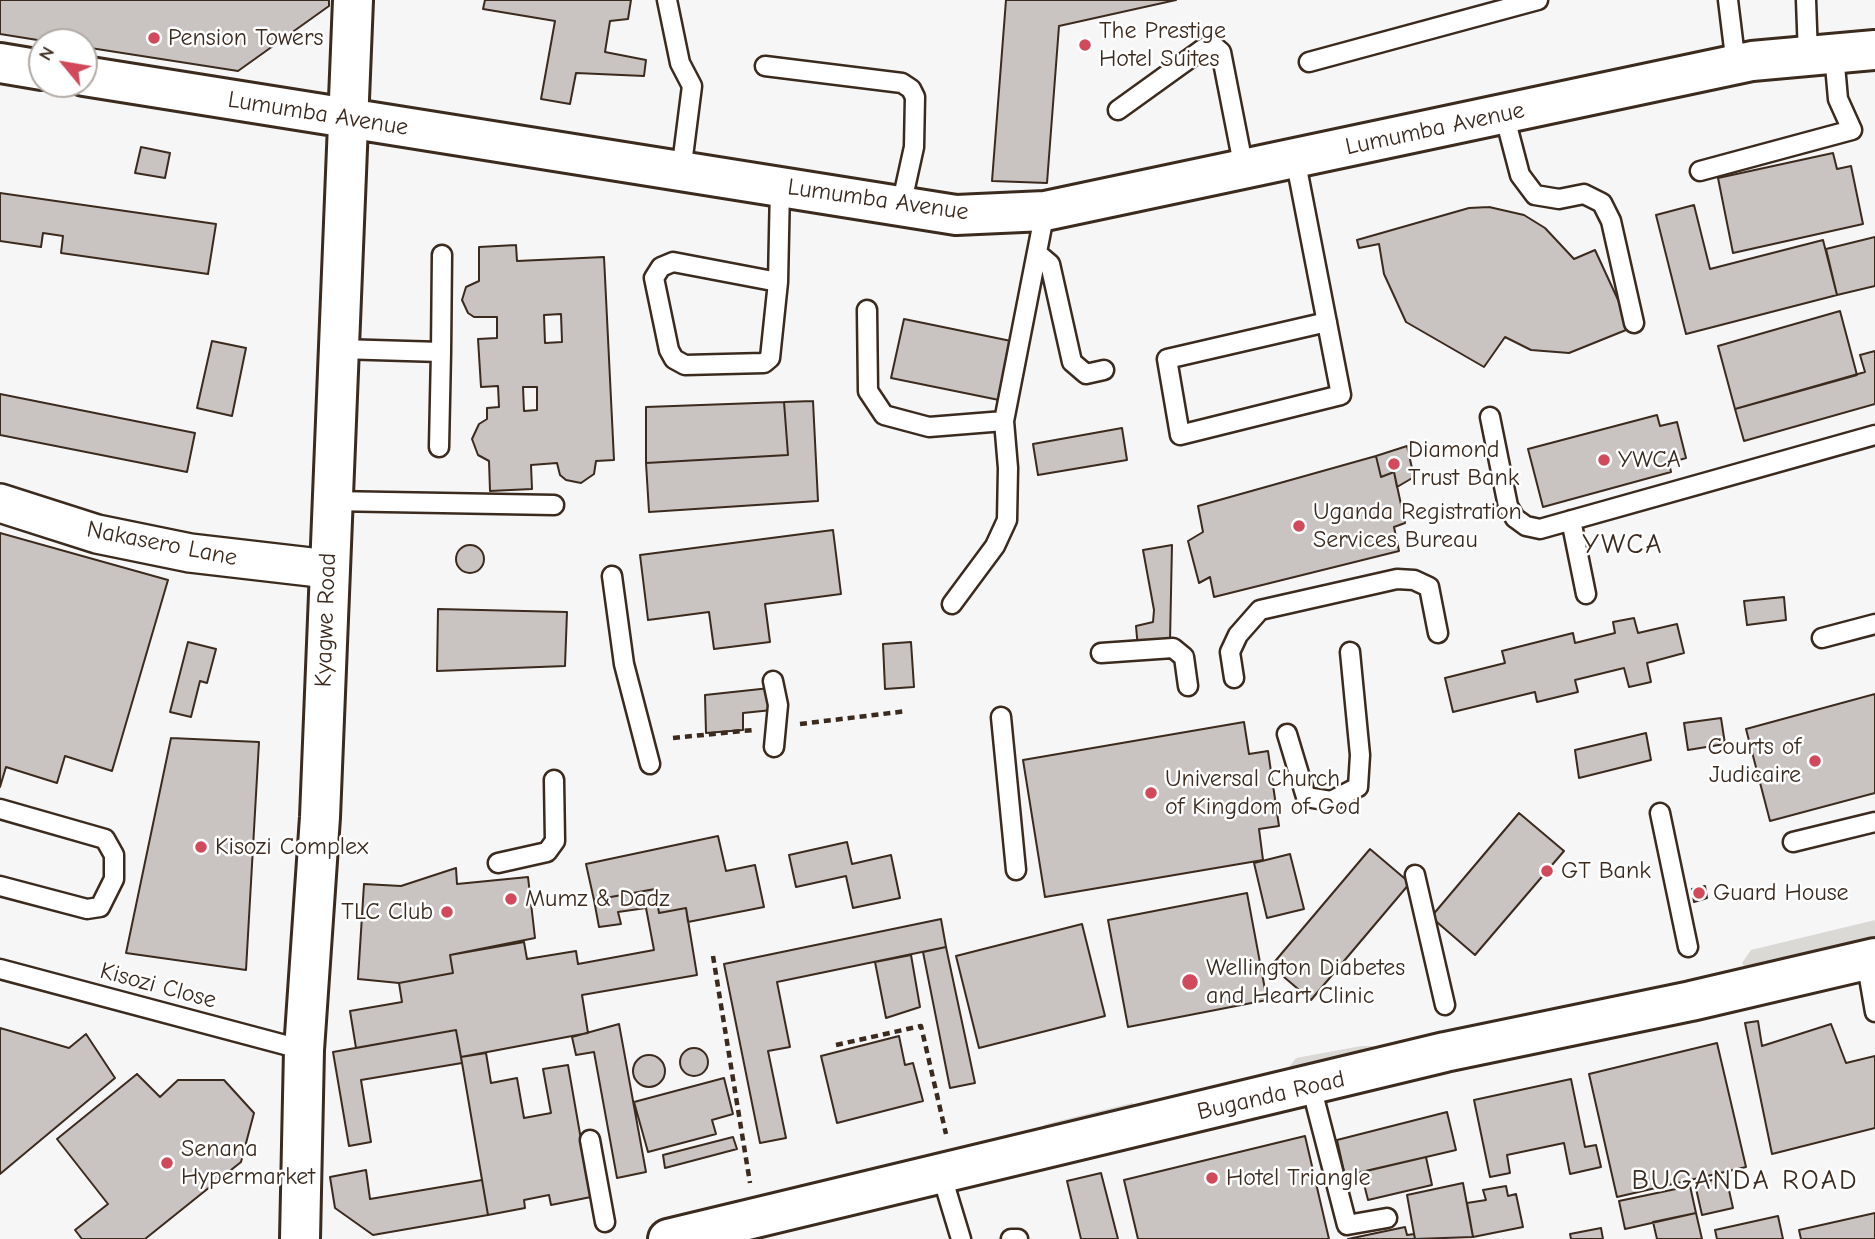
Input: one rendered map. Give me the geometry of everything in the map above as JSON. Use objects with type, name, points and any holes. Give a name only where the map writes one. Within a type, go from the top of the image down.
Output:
[{"type":"main road","name":"Kyagwe Road","points":[[300,1239],[304,1050],[320,817],[353,0]]},
{"type":"main road","name":"Lumumba Avenue","points":[[98,78],[956,215],[1045,211],[1736,65],[1875,50]]},
{"type":"main road","points":[[0,63],[28,68]]},
{"type":"main road","name":"Buganda Road","points":[[668,1239],[1446,1052],[1691,1001],[1870,959]]},
{"type":"street","name":"Nakasero Lane","points":[[0,503],[97,534],[176,551],[328,569]]},
{"type":"lane","points":[[667,0],[680,63],[692,86],[681,172]]},
{"type":"lane","points":[[1309,62],[1488,7],[1538,0]]},
{"type":"lane","points":[[1728,0],[1736,65]]},
{"type":"lane","points":[[1700,171],[1852,130],[1821,55],[1806,0]]},
{"type":"lane","points":[[1118,110],[1200,51],[1208,46],[1215,47],[1221,52],[1244,169]]},
{"type":"lane","points":[[765,66],[902,83],[911,89],[915,97],[914,147],[901,206]]},
{"type":"lane","points":[[1504,114],[1520,174],[1535,195],[1559,199],[1584,194],[1602,204],[1611,221],[1634,323]]},
{"type":"lane","points":[[1294,158],[1327,322],[1341,395],[1180,435],[1167,359],[1327,322]]},
{"type":"lane","points":[[778,282],[673,262],[661,267],[654,278],[669,350],[674,359],[685,365],[764,363],[770,358],[778,282],[780,187]]},
{"type":"lane","points":[[951,604],[995,546],[1007,520],[1008,468],[1004,421],[1045,211]]},
{"type":"lane","points":[[1037,253],[1050,264],[1072,362],[1086,374],[1104,370]]},
{"type":"lane","points":[[439,447],[442,255]]},
{"type":"lane","points":[[867,310],[868,391],[884,415],[929,426],[1004,421]]},
{"type":"lane","points":[[338,349],[441,352]]},
{"type":"lane","points":[[1490,417],[1508,506],[1515,518],[1526,526],[1541,529],[1875,435]]},
{"type":"lane","points":[[331,501],[554,505]]},
{"type":"lane","points":[[1571,520],[1586,594]]},
{"type":"lane","points":[[612,576],[624,664],[650,764]]},
{"type":"lane","points":[[1234,678],[1230,652],[1244,627],[1260,610],[1397,579],[1414,580],[1429,587],[1438,633]]},
{"type":"lane","points":[[1822,638],[1875,624]]},
{"type":"lane","points":[[1101,653],[1173,648],[1184,657],[1188,686]]},
{"type":"lane","points":[[1287,734],[1306,797],[1331,801],[1358,787],[1360,755],[1350,652]]},
{"type":"lane","points":[[773,681],[778,705],[774,747]]},
{"type":"lane","points":[[1001,717],[1016,870]]},
{"type":"lane","points":[[498,863],[547,852],[555,841],[554,780]]},
{"type":"lane","points":[[0,809],[105,839],[114,855],[114,879],[100,907],[87,909],[0,886]]},
{"type":"lane","points":[[1660,813],[1688,947]]},
{"type":"lane","points":[[1793,842],[1875,822]]},
{"type":"lane","points":[[1415,875],[1445,1005]]},
{"type":"lane","points":[[1870,959],[1875,1012]]},
{"type":"lane","name":"Kisozi Close","points":[[0,969],[304,1050]]},
{"type":"lane","points":[[1311,1086],[1348,1225],[1387,1218]]},
{"type":"lane","points":[[590,1140],[605,1222]]},
{"type":"lane","points":[[941,1173],[961,1239]]},
{"type":"lane","points":[[1011,1239],[1018,1239]]},
{"type":"path","points":[[713,956],[750,1184]]},
{"type":"path","points":[[836,1045],[921,1026],[946,1134]]},
{"type":"shaded area","points":[[1875,920],[1875,943],[1748,972],[1742,963],[1751,950]]},
{"type":"shaded area","points":[[1373,1046],[1377,1054],[1289,1080],[1286,1071],[1296,1058]]},
{"type":"shaded area","points":[[1132,1103],[1139,1107],[1040,1133],[1044,1125]]},
{"type":"building","name":"Pension Towers","points":[[0,0],[329,0],[329,6],[238,71],[98,49],[98,28],[28,28],[28,38],[0,34]]},
{"type":"building","points":[[485,0],[631,0],[628,19],[610,21],[605,52],[646,60],[644,76],[576,73],[570,104],[541,99],[555,21],[483,9]]},
{"type":"building","points":[[1006,0],[1176,0],[1059,26],[1047,183],[992,181]]},
{"type":"building","points":[[141,147],[170,153],[165,178],[135,173]]},
{"type":"building","points":[[1833,153],[1837,169],[1851,166],[1863,224],[1733,253],[1718,178]]},
{"type":"building","points":[[0,193],[216,224],[208,274],[61,253],[63,236],[43,233],[41,247],[0,241]]},
{"type":"building","points":[[1694,205],[1710,269],[1823,240],[1837,295],[1686,334],[1656,215]]},
{"type":"building","points":[[1489,207],[1524,215],[1545,228],[1574,259],[1595,250],[1631,328],[1569,353],[1531,350],[1505,337],[1484,367],[1406,322],[1384,274],[1379,244],[1359,248],[1357,240],[1469,208]]},
{"type":"building","points":[[1875,237],[1875,286],[1837,295],[1826,249]]},
{"type":"building","points":[[516,245],[517,261],[604,257],[614,460],[596,461],[594,474],[581,483],[566,480],[560,475],[557,463],[531,465],[532,489],[490,491],[489,461],[478,455],[472,439],[479,424],[487,419],[487,408],[499,407],[498,386],[481,387],[478,339],[497,338],[497,317],[474,317],[468,313],[462,300],[466,287],[479,281],[479,247]],"holes":[[[561,314],[562,342],[545,343],[544,315]],[[523,387],[537,387],[537,410],[524,411]]]},
{"type":"building","points":[[1840,311],[1857,375],[1735,409],[1718,346]]},
{"type":"building","points":[[904,319],[1011,341],[999,400],[891,378]]},
{"type":"building","points":[[212,341],[246,348],[232,416],[197,408]]},
{"type":"building","points":[[1875,351],[1875,404],[1744,441],[1735,409],[1865,372],[1860,355]]},
{"type":"building","points":[[0,394],[195,433],[187,472],[0,435]]},
{"type":"building","points":[[813,401],[818,501],[649,512],[646,463],[788,455],[784,402]]},
{"type":"building","points":[[784,402],[788,455],[646,463],[646,407]]},
{"type":"building","name":"YWCA","points":[[1657,415],[1660,426],[1677,422],[1686,458],[1669,463],[1671,472],[1543,507],[1528,449]]},
{"type":"building","points":[[1122,428],[1127,460],[1038,475],[1033,444]]},
{"type":"building","name":"Diamond Trust Bank","points":[[1407,446],[1414,477],[1397,487],[1394,472],[1381,477],[1376,456]]},
{"type":"building","name":"Uganda Registration Services Bureau","points":[[1376,456],[1381,477],[1394,472],[1405,523],[1394,527],[1399,551],[1214,597],[1210,577],[1199,583],[1188,541],[1203,532],[1198,506]]},
{"type":"building","points":[[833,530],[841,594],[765,604],[770,642],[714,649],[709,612],[648,620],[640,555]]},
{"type":"building","points":[[0,533],[168,580],[112,771],[65,756],[57,783],[6,767],[0,787]]},
{"type":"building","points":[[470,545],[480,549],[484,559],[480,569],[470,573],[460,569],[456,559],[460,549]]},
{"type":"building","points":[[1172,545],[1170,641],[1138,649],[1136,626],[1153,622],[1154,610],[1143,550]]},
{"type":"building","points":[[1784,597],[1786,620],[1747,625],[1744,601]]},
{"type":"building","points":[[438,609],[567,612],[565,666],[437,671]]},
{"type":"building","points":[[1634,618],[1638,633],[1677,624],[1684,653],[1647,663],[1651,682],[1629,687],[1624,668],[1575,680],[1578,692],[1537,702],[1535,692],[1453,712],[1445,678],[1505,663],[1502,651],[1573,633],[1575,643],[1615,633],[1613,622]]},
{"type":"building","points":[[188,642],[216,649],[207,683],[200,681],[191,717],[170,712]]},
{"type":"building","points":[[911,642],[914,687],[885,689],[883,644]]},
{"type":"building","points":[[770,688],[772,710],[743,713],[743,730],[706,733],[705,695]]},
{"type":"building","name":"Courts of Judicaire","points":[[1875,694],[1875,793],[1770,821],[1746,729]]},
{"type":"building","points":[[1721,718],[1725,744],[1688,750],[1684,723]]},
{"type":"building","name":"Universal Church of Kingdom of God","points":[[1244,722],[1249,754],[1268,751],[1279,826],[1259,829],[1263,860],[1045,897],[1023,760]]},
{"type":"building","points":[[1646,733],[1651,760],[1579,778],[1575,750]]},
{"type":"building","name":"Kisozi Complex","points":[[171,738],[259,742],[246,970],[126,953]]},
{"type":"building","points":[[1519,813],[1564,851],[1475,955],[1431,917]]},
{"type":"building","points":[[718,836],[726,871],[755,865],[764,907],[688,922],[686,908],[659,913],[655,889],[594,900],[586,864]]},
{"type":"building","points":[[847,842],[852,864],[891,855],[900,898],[853,908],[846,876],[796,887],[789,855]]},
{"type":"building","points":[[1370,849],[1410,883],[1311,1000],[1271,966]]},
{"type":"building","points":[[1290,854],[1304,909],[1267,918],[1254,863]]},
{"type":"building","name":"TLC Club","points":[[456,868],[457,884],[528,877],[535,938],[450,955],[453,973],[399,983],[358,979],[364,884],[401,886]]},
{"type":"building","name":"Guard House","points":[[1705,886],[1707,898],[1694,902],[1692,889]]},
{"type":"building","points":[[655,889],[659,913],[686,908],[697,975],[582,995],[588,1033],[461,1057],[456,1030],[356,1048],[350,1011],[402,1002],[399,983],[453,973],[450,955],[524,942],[527,959],[576,951],[578,964],[654,950],[646,908],[618,912],[621,924],[599,927],[594,900]]},
{"type":"building","points":[[1247,893],[1267,1000],[1128,1027],[1108,920]]},
{"type":"building","points":[[941,919],[946,947],[777,982],[790,1047],[768,1051],[786,1138],[760,1143],[724,964]]},
{"type":"building","points":[[1082,924],[1105,1016],[979,1048],[956,956]]},
{"type":"building","points":[[946,947],[975,1083],[950,1088],[923,952]]},
{"type":"building","points":[[911,955],[920,1007],[886,1018],[875,962]]},
{"type":"building","points":[[1758,1021],[1762,1046],[1831,1024],[1846,1063],[1875,1056],[1875,1128],[1772,1154],[1745,1023]]},
{"type":"building","points":[[619,1024],[646,1172],[617,1178],[594,1052],[576,1055],[572,1037]]},
{"type":"building","points":[[0,1028],[69,1048],[86,1034],[115,1078],[0,1174]]},
{"type":"building","points":[[456,1030],[462,1063],[361,1080],[371,1142],[349,1146],[333,1052]]},
{"type":"building","points":[[899,1036],[905,1065],[913,1063],[923,1101],[837,1123],[821,1056]]},
{"type":"building","points":[[1717,1043],[1746,1167],[1617,1197],[1589,1074]]},
{"type":"building","points":[[694,1048],[704,1052],[708,1062],[704,1072],[694,1076],[684,1072],[680,1062],[684,1052]]},
{"type":"building","points":[[486,1053],[491,1083],[517,1078],[524,1118],[551,1113],[543,1069],[568,1065],[591,1197],[551,1205],[549,1195],[524,1200],[525,1208],[488,1215],[461,1057]]},
{"type":"building","points":[[649,1055],[660,1060],[665,1071],[660,1082],[649,1087],[638,1082],[633,1071],[638,1060]]},
{"type":"building","points":[[137,1074],[160,1097],[178,1080],[224,1080],[254,1113],[241,1162],[145,1239],[82,1239],[75,1230],[108,1204],[57,1139]]},
{"type":"building","points":[[724,1078],[733,1114],[712,1120],[716,1134],[648,1152],[634,1102]]},
{"type":"building","points":[[1571,1079],[1585,1147],[1596,1145],[1601,1167],[1570,1174],[1564,1143],[1507,1155],[1510,1173],[1490,1177],[1474,1100]]},
{"type":"building","points":[[1447,1112],[1456,1150],[1345,1176],[1337,1140]]},
{"type":"building","points":[[1305,1136],[1329,1239],[1138,1239],[1124,1180]]},
{"type":"building","points":[[733,1137],[737,1149],[665,1168],[663,1155]]},
{"type":"building","points":[[1426,1157],[1432,1185],[1368,1200],[1361,1172]]},
{"type":"building","points":[[366,1170],[370,1199],[482,1180],[488,1215],[373,1235],[335,1208],[330,1177]]},
{"type":"building","points":[[1101,1173],[1118,1239],[1081,1239],[1067,1181]]},
{"type":"building","points":[[1726,1177],[1733,1208],[1702,1215],[1695,1184]]},
{"type":"building","points":[[1463,1183],[1473,1237],[1415,1239],[1407,1195]]},
{"type":"building","points":[[1506,1186],[1508,1196],[1516,1194],[1523,1227],[1473,1237],[1467,1203],[1486,1200],[1483,1190]]},
{"type":"building","points":[[1690,1186],[1696,1213],[1625,1229],[1619,1201]]},
{"type":"building","points":[[1696,1213],[1702,1239],[1657,1239],[1653,1222]]},
{"type":"building","points":[[1875,1213],[1875,1239],[1801,1239],[1799,1230]]},
{"type":"building","points":[[1778,1216],[1783,1239],[1717,1239],[1715,1230]]},
{"type":"building","points":[[1405,1227],[1407,1235],[1414,1234],[1415,1239],[1348,1239]]},
{"type":"building","points":[[1601,1228],[1603,1239],[1571,1239],[1570,1234]]},
{"type":"place","name":"Pension Towers","points":[[154,38]]},
{"type":"place","name":"The Prestige Hotel Suites","points":[[1085,45]]},
{"type":"place","name":"YWCA","points":[[1604,460]]},
{"type":"place","name":"Diamond Trust Bank","points":[[1394,464]]},
{"type":"place","name":"Uganda Registration Services Bureau","points":[[1299,526]]},
{"type":"place","name":"Courts of Judicaire","points":[[1815,761]]},
{"type":"place","name":"Universal Church of Kingdom of God","points":[[1151,793]]},
{"type":"place","name":"Kisozi Complex","points":[[201,847]]},
{"type":"place","name":"GT Bank","points":[[1547,871]]},
{"type":"place","name":"Guard House","points":[[1699,893]]},
{"type":"place","name":"Mumz & Dadz","points":[[511,899]]},
{"type":"place","name":"TLC Club","points":[[447,912]]},
{"type":"place","name":"Wellington Diabetes and Heart Clinic","points":[[1190,982]]},
{"type":"place","name":"Senana Hypermarket","points":[[167,1163]]},
{"type":"place","name":"Hotel Triangle","points":[[1212,1178]]},
{"type":"district","name":"YWCA","points":[[1623,545]]},
{"type":"district","name":"BUGANDA ROAD","points":[[1745,1181]]}]
